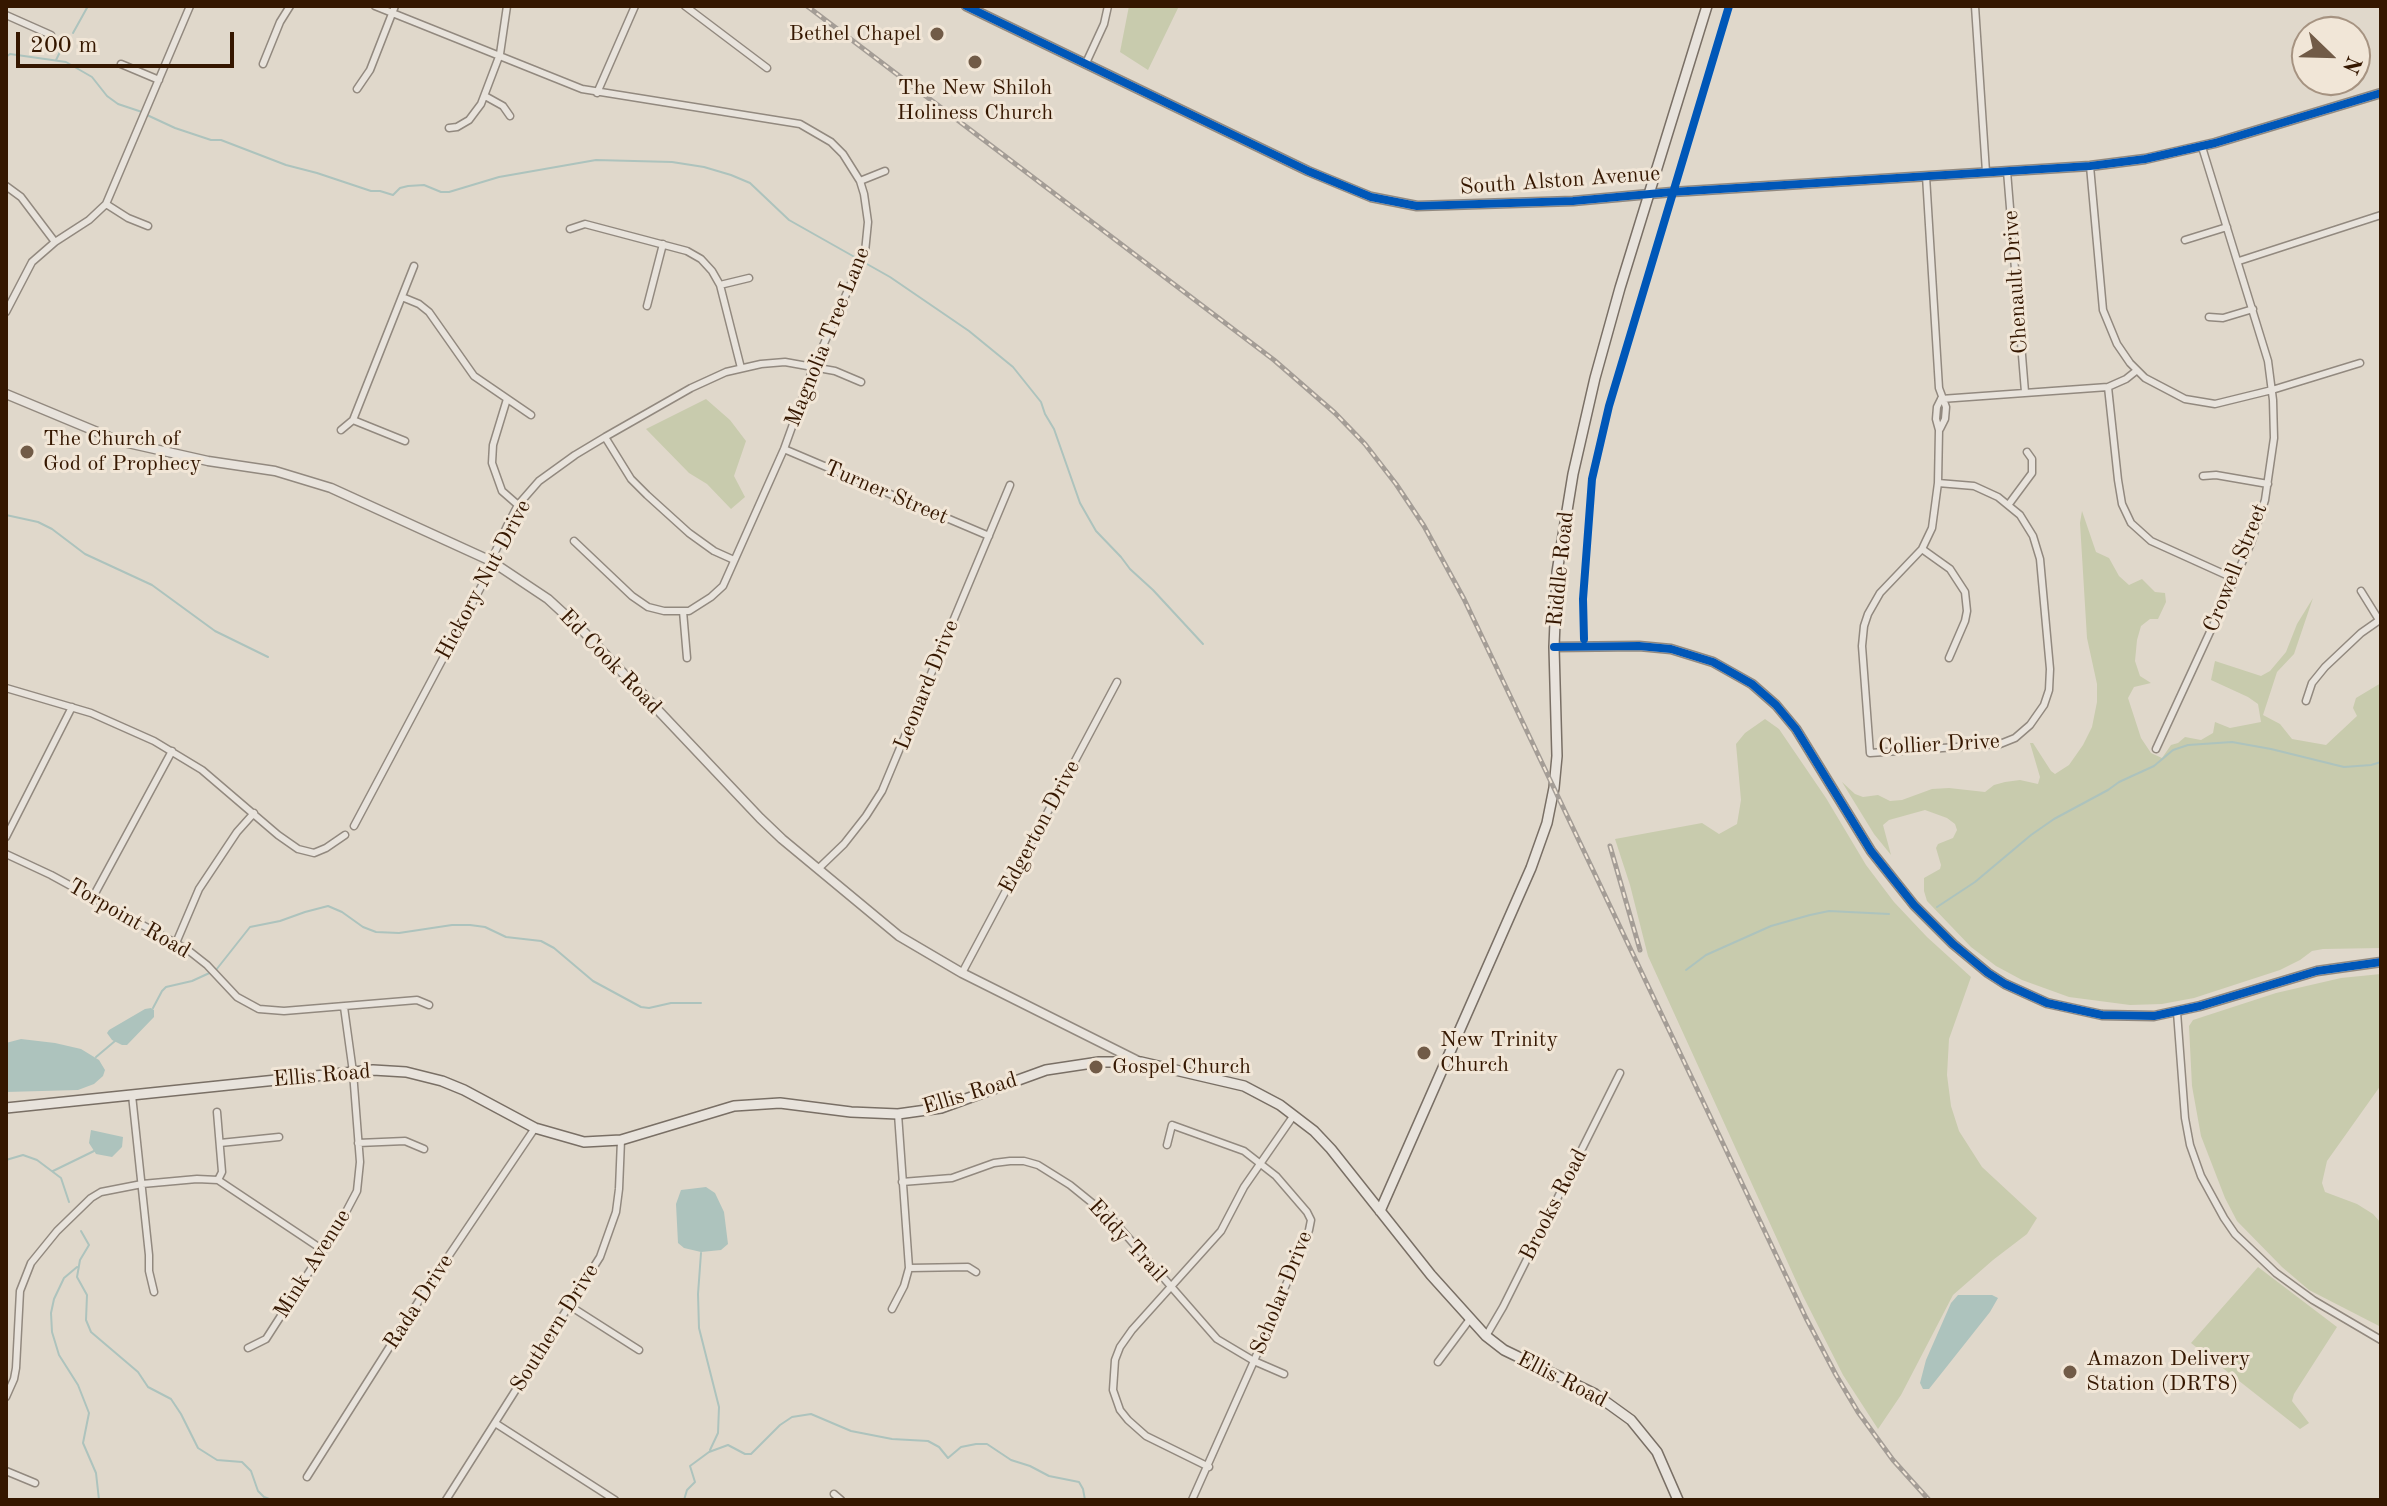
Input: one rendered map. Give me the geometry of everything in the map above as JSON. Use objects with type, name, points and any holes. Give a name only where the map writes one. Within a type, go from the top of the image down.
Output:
[{"type":"main road","name":"Riddle Road","points":[[1380,1211],[1521,891],[1547,823],[1554,788],[1557,737],[1554,647],[1557,572],[1573,474],[1600,359],[1707,6]]},
{"type":"main road","name":"Ellis Road","points":[[6,1108],[373,1070],[406,1072],[442,1081],[535,1128],[584,1142],[621,1140],[734,1106],[780,1103],[898,1114],[941,1108],[1046,1070],[1099,1062],[1141,1062],[1244,1086],[1294,1115],[1331,1149],[1486,1336],[1504,1350],[1595,1394],[1631,1420],[1657,1452],[1678,1500]]},
{"type":"street","points":[[6,312],[32,262],[106,204],[190,6]]},
{"type":"street","points":[[263,64],[290,6]]},
{"type":"street","name":"Magnolia Tree Lane","points":[[375,6],[394,10],[499,57],[597,93],[800,124],[831,142],[843,154],[860,181],[868,222],[865,252],[814,366],[784,449],[723,586],[689,611],[683,611]]},
{"type":"street","points":[[449,128],[457,127],[473,117],[485,96],[499,57],[507,6]]},
{"type":"street","points":[[597,93],[635,6]]},
{"type":"street","points":[[685,6],[767,68]]},
{"type":"street","name":"South Alston Avenue","points":[[966,6],[1308,171],[1387,201],[1417,206],[1469,206],[2090,166],[2202,147],[2381,93]]},
{"type":"street","points":[[1086,63],[1104,24],[1108,6]]},
{"type":"street","points":[[1975,6],[1986,172]]},
{"type":"street","points":[[357,89],[370,70],[394,10]]},
{"type":"street","points":[[6,15],[51,35]]},
{"type":"street","points":[[121,64],[159,80]]},
{"type":"street","points":[[485,96],[503,106],[510,116]]},
{"type":"street","name":"Crowell Street","points":[[2156,749],[2259,523],[2274,438],[2268,361],[2202,147]]},
{"type":"street","points":[[2090,166],[2103,310],[2117,344],[2136,371],[2145,378],[2185,399],[2215,404],[2360,363]]},
{"type":"street","points":[[860,181],[885,171]]},
{"type":"street","name":"Chenault Drive","points":[[2007,171],[2025,392]]},
{"type":"street","name":"Collier Drive","points":[[1926,176],[1941,399],[1936,419],[1939,430],[1938,483],[1934,522],[1922,549],[1880,593],[1864,626],[1862,646],[1870,753],[2000,744],[2026,730],[2044,705],[2050,681],[2040,559],[2027,525],[2009,504],[1986,491],[1974,486],[1938,483]]},
{"type":"street","points":[[6,186],[21,197],[55,242]]},
{"type":"street","points":[[106,204],[148,226]]},
{"type":"street","points":[[2239,261],[2381,215]]},
{"type":"street","points":[[570,229],[585,224],[687,251],[701,259],[720,285],[741,368]]},
{"type":"street","points":[[2185,240],[2227,227]]},
{"type":"street","points":[[647,306],[663,244]]},
{"type":"street","points":[[341,430],[353,420],[414,266]]},
{"type":"street","points":[[720,285],[749,278]]},
{"type":"street","points":[[402,297],[429,312],[474,376],[531,415]]},
{"type":"street","points":[[2209,317],[2223,318],[2253,309]]},
{"type":"street","name":"Hickory Nut Drive","points":[[354,826],[490,570],[491,561],[518,505],[539,481],[605,437],[691,388],[726,372],[785,362],[814,366],[861,382]]},
{"type":"street","points":[[1941,399],[2108,387],[2136,371]]},
{"type":"street","points":[[2108,387],[2122,504],[2131,523],[2151,541],[2235,579]]},
{"type":"street","name":"Ed Cook Road","points":[[6,394],[119,441],[208,461],[275,471],[331,488],[491,561],[548,599],[585,633],[782,839],[899,936],[962,973],[1141,1062]]},
{"type":"street","points":[[507,399],[493,445],[492,463],[502,491],[518,505]]},
{"type":"street","points":[[353,420],[405,441]]},
{"type":"street","points":[[605,437],[631,479],[647,495],[689,533],[714,551],[734,560]]},
{"type":"street","name":"Turner Street","points":[[784,449],[989,536]]},
{"type":"street","points":[[2009,504],[2032,473],[2032,459],[2027,452]]},
{"type":"street","points":[[2203,476],[2216,475],[2268,484]]},
{"type":"street","name":"Leonard Drive","points":[[818,869],[859,826],[882,791],[1010,485]]},
{"type":"street","points":[[574,541],[632,596],[648,607],[683,611],[687,658]]},
{"type":"street","points":[[1922,549],[1950,569],[1965,592],[1965,621],[1949,658]]},
{"type":"street","points":[[2306,701],[2312,683],[2325,667],[2361,633],[2380,620],[2361,591]]},
{"type":"street","points":[[1554,647],[1660,648],[1694,655],[1733,672],[1762,692],[1786,716],[1881,865],[1914,905],[1971,960],[2027,995],[2069,1009],[2115,1017],[2154,1016],[2317,971],[2381,962]]},
{"type":"street","name":"Edgerton Drive","points":[[962,973],[1117,682]]},
{"type":"street","points":[[6,688],[104,719],[172,751],[202,770],[298,849],[314,853],[345,835]]},
{"type":"street","points":[[6,837],[72,707]]},
{"type":"street","points":[[93,897],[172,751]]},
{"type":"street","points":[[176,943],[199,889],[237,832],[254,813]]},
{"type":"street","name":"Torpoint Road","points":[[6,854],[176,943],[207,965],[237,997],[259,1009],[284,1011],[417,1000],[429,1005]]},
{"type":"street","name":"Mink Avenue","points":[[248,1348],[266,1339],[357,1191],[360,1175],[353,1072],[344,1007]]},
{"type":"street","points":[[2177,1012],[2190,1145],[2201,1176],[2224,1218],[2235,1234],[2276,1273],[2313,1300],[2381,1340]]},
{"type":"street","name":"Brooks Road","points":[[1486,1336],[1620,1073]]},
{"type":"street","points":[[132,1095],[149,1271],[154,1292]]},
{"type":"street","points":[[217,1112],[222,1172],[218,1180]]},
{"type":"street","points":[[892,1309],[909,1268],[898,1114]]},
{"type":"street","points":[[1209,1467],[1132,1425],[1120,1410],[1113,1390],[1115,1360],[1132,1330],[1224,1226],[1244,1187],[1294,1115]]},
{"type":"street","name":"Scholar Drive","points":[[1167,1145],[1172,1125],[1240,1149],[1276,1176],[1310,1216],[1311,1223],[1209,1467],[1192,1500]]},
{"type":"street","name":"Rada Drive","points":[[307,1477],[427,1288],[535,1128]]},
{"type":"street","points":[[220,1143],[279,1137]]},
{"type":"street","name":"Southern Drive","points":[[446,1500],[600,1257],[613,1224],[619,1189],[621,1140]]},
{"type":"street","points":[[358,1143],[405,1141],[424,1149]]},
{"type":"street","name":"Eddy Trail","points":[[902,1182],[952,1178],[994,1163],[1024,1161],[1038,1165],[1070,1185],[1112,1219],[1217,1339],[1284,1374]]},
{"type":"street","points":[[6,1397],[16,1368],[20,1291],[31,1263],[43,1246],[91,1198],[101,1192],[142,1184],[218,1180],[323,1250]]},
{"type":"street","points":[[909,1268],[968,1267],[976,1272]]},
{"type":"street","points":[[570,1306],[639,1350]]},
{"type":"street","points":[[1438,1362],[1470,1319]]},
{"type":"street","points":[[495,1423],[615,1500]]},
{"type":"street","points":[[6,1471],[35,1483]]},
{"type":"street","points":[[834,1494],[841,1500]]},
{"type":"green space","points":[[1129,6],[1179,6],[1148,70],[1120,52]]},
{"type":"green space","points":[[706,399],[730,420],[746,441],[734,476],[745,497],[731,509],[707,484],[689,473],[646,429]]},
{"type":"green space","points":[[2082,511],[2096,552],[2109,558],[2119,576],[2129,585],[2142,579],[2155,592],[2165,593],[2166,602],[2158,619],[2150,619],[2141,626],[2137,640],[2135,661],[2140,676],[2151,683],[2134,687],[2128,698],[2141,738],[2151,753],[2162,758],[2171,745],[2185,737],[2201,740],[2213,733],[2215,722],[2230,728],[2261,722],[2258,704],[2211,680],[2215,661],[2261,676],[2270,671],[2286,652],[2297,624],[2313,598],[2294,654],[2277,672],[2263,715],[2280,724],[2292,739],[2326,745],[2357,716],[2353,708],[2356,698],[2381,683],[2381,948],[2312,951],[2280,970],[2194,998],[2162,1004],[2130,1005],[2069,997],[2022,980],[1996,966],[1971,947],[1927,901],[1924,878],[1940,869],[1936,848],[1938,844],[1953,838],[1957,830],[1955,824],[1925,810],[1889,820],[1883,825],[1891,855],[1874,834],[1842,782],[1855,794],[1863,797],[1878,795],[1890,801],[1932,789],[1985,792],[2005,782],[2020,780],[2038,784],[2040,777],[2030,743],[2055,774],[2069,765],[2083,745],[2092,727],[2097,684],[2087,638],[2080,523]]},
{"type":"green space","points":[[1765,719],[1779,729],[1826,798],[1866,865],[1894,902],[1971,977],[1949,1039],[1947,1075],[1951,1106],[1959,1131],[1982,1167],[2037,1218],[2027,1234],[1953,1295],[1901,1395],[1878,1429],[1843,1375],[1803,1296],[1648,956],[1615,839],[1702,823],[1719,834],[1737,824],[1741,800],[1736,744],[1745,733]]},
{"type":"green space","points":[[2381,974],[2381,1085],[2327,1161],[2322,1183],[2325,1192],[2357,1204],[2381,1223],[2381,1327],[2309,1290],[2237,1221],[2201,1136],[2192,1086],[2189,1026],[2193,1020],[2276,993],[2341,978]]},
{"type":"green space","points":[[2258,1267],[2337,1327],[2294,1394],[2292,1401],[2309,1423],[2300,1429],[2191,1343]]},
{"type":"water","points":[[151,1008],[154,1017],[127,1045],[112,1040],[107,1033],[145,1009]]},
{"type":"water","points":[[21,1039],[81,1049],[99,1060],[105,1070],[103,1076],[94,1084],[78,1090],[6,1092],[6,1043]]},
{"type":"water","points":[[91,1130],[123,1137],[122,1147],[112,1157],[96,1154],[89,1143]]},
{"type":"water","points":[[706,1187],[715,1193],[724,1212],[728,1244],[721,1250],[701,1252],[684,1248],[678,1243],[676,1204],[681,1190]]},
{"type":"water","points":[[1958,1295],[1992,1295],[1998,1298],[1929,1389],[1923,1389],[1920,1383],[1926,1360],[1951,1303]]},
{"type":"waterway","points":[[73,33],[88,6]]},
{"type":"waterway","points":[[56,60],[61,50]]},
{"type":"waterway","points":[[6,57],[10,54],[66,62],[92,77],[118,104],[142,112]]},
{"type":"waterway","points":[[147,115],[175,128],[211,140],[221,140],[286,165],[393,195],[400,188],[424,185],[449,192],[499,177],[596,160],[672,162],[704,167],[750,183],[789,220],[890,277],[969,331],[1013,367],[1041,402],[1054,429],[1080,503],[1096,531],[1203,644]]},
{"type":"waterway","points":[[6,515],[38,522],[52,529],[85,554],[152,585],[215,631],[268,657]]},
{"type":"waterway","points":[[1937,907],[1975,882],[2054,819],[2154,766],[2173,750],[2188,745],[2232,742],[2344,767],[2381,762]]},
{"type":"waterway","points":[[153,1008],[166,987],[192,981],[216,970],[250,927],[328,906],[376,932],[399,933],[470,925],[485,927],[506,937],[541,941],[593,981],[641,1007],[701,1003]]},
{"type":"waterway","points":[[1686,970],[1706,955],[1771,926],[1810,915],[1829,911],[1889,914]]},
{"type":"waterway","points":[[96,1057],[115,1041]]},
{"type":"waterway","points":[[53,1171],[94,1151]]},
{"type":"waterway","points":[[6,1160],[23,1155],[37,1160],[61,1178],[69,1202]]},
{"type":"waterway","points":[[81,1231],[89,1245],[80,1260],[77,1277],[87,1295],[86,1320],[91,1332],[138,1372],[148,1387],[171,1399],[198,1448],[217,1460],[242,1462],[251,1471],[258,1491],[272,1500]]},
{"type":"waterway","points":[[701,1253],[699,1328],[719,1407],[718,1433],[710,1450]]},
{"type":"waterway","points":[[77,1267],[64,1278],[54,1299],[52,1332],[59,1355],[78,1385],[89,1413],[83,1443],[96,1473],[99,1500]]},
{"type":"waterway","points":[[684,1500],[687,1490],[695,1482],[690,1466],[709,1452],[728,1445],[751,1454],[780,1425],[792,1417],[811,1414],[851,1431],[892,1439],[928,1441],[939,1447],[948,1458],[961,1447],[987,1444],[1011,1460],[1049,1476],[1079,1482],[1085,1500]]},
{"type":"railway","points":[[807,6],[1274,360],[1335,413],[1365,444],[1396,484],[1424,526],[1464,599],[1806,1318],[1858,1412],[1893,1460],[1929,1500]]},
{"type":"railway","points":[[1610,846],[1640,950]]},
{"type":"cycle path","points":[[966,6],[1308,171],[1371,197],[1417,206],[1573,201],[2090,166],[2145,159],[2215,143],[2381,93]]},
{"type":"cycle path","points":[[1584,639],[1583,599],[1592,479],[1609,406],[1729,6]]},
{"type":"cycle path","points":[[1554,647],[1639,646],[1671,649],[1713,662],[1752,684],[1776,705],[1796,729],[1871,851],[1914,905],[1988,973],[2047,1003],[2102,1015],[2154,1016],[2200,1006],[2317,971],[2381,962]]},
{"type":"place","name":"Bethel Chapel","points":[[937,34]]},
{"type":"place","name":"The New Shiloh Holiness Church","points":[[975,62]]},
{"type":"place","name":"The Church of God of Prophecy","points":[[27,452]]},
{"type":"place","name":"New Trinity Church","points":[[1424,1053]]},
{"type":"place","name":"Gospel Church","points":[[1096,1067]]},
{"type":"place","name":"Amazon Delivery Station (DRT8)","points":[[2070,1372]]}]
